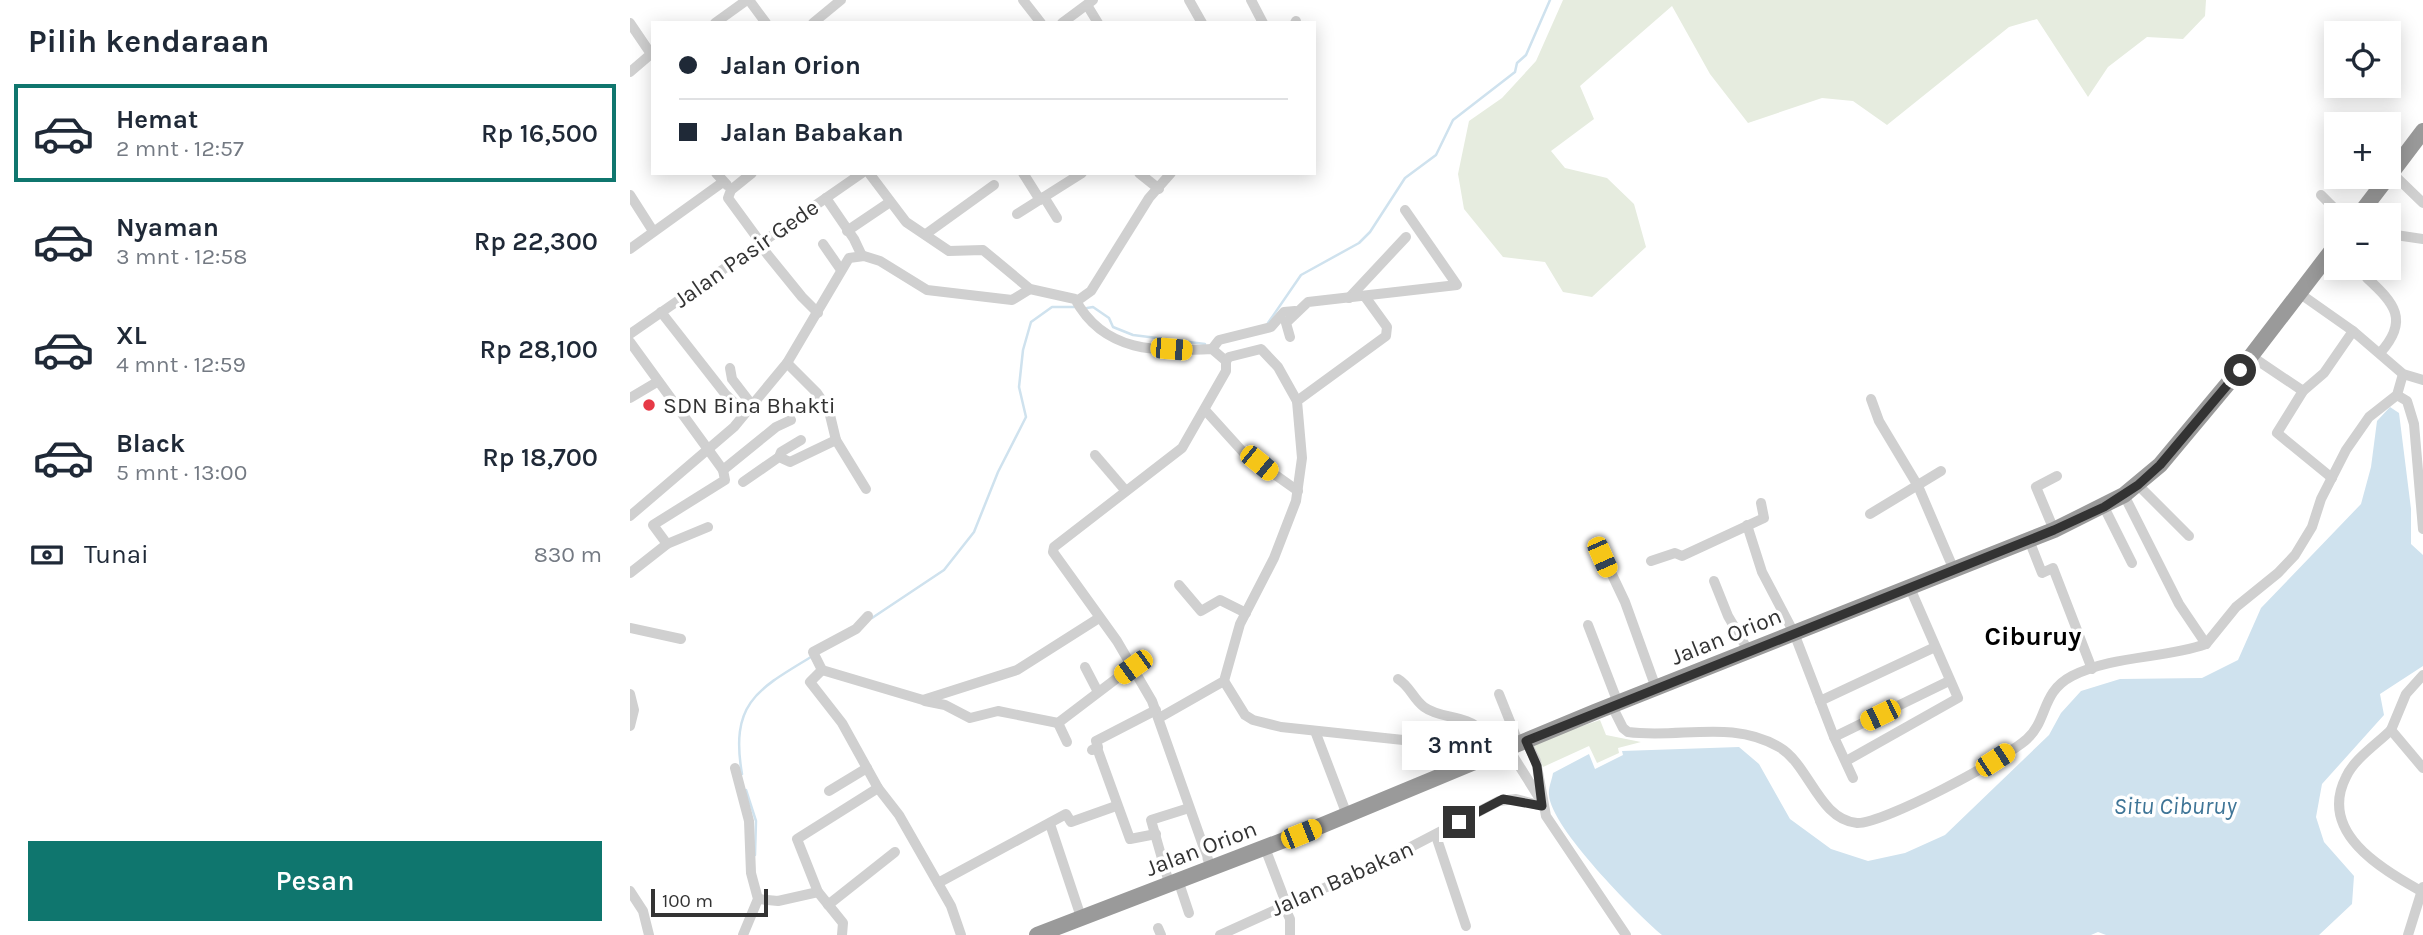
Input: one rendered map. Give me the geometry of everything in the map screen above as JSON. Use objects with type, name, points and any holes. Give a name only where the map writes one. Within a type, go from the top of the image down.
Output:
[{"type":"highway","points":[[2401,160],[2423,131]]},
{"type":"highway","points":[[2368,203],[2379,189]]},
{"type":"highway","name":"Jalan Orion","points":[[1037,935],[1265,848],[1656,688],[2054,530],[2104,507],[2138,485],[2160,465],[2252,356],[2324,260]]},
{"type":"street","points":[[718,21],[748,0],[764,21]]},
{"type":"street","points":[[815,21],[841,0]]},
{"type":"street","points":[[1023,0],[1039,21]]},
{"type":"street","points":[[1189,0],[1201,21]]},
{"type":"street","points":[[1251,0],[1262,21]]},
{"type":"street","points":[[1065,21],[1090,2],[1097,21]]},
{"type":"street","points":[[630,23],[651,54],[630,72]]},
{"type":"street","points":[[630,249],[723,182],[746,175]]},
{"type":"street","name":"Jalan Pasir Gede","points":[[630,334],[826,198],[867,175]]},
{"type":"street","points":[[870,175],[906,222],[949,251],[983,250],[1030,289],[1069,296],[1111,338],[1149,347],[1215,346],[1270,327],[1284,312],[1295,311]]},
{"type":"street","points":[[1024,175],[1057,218]]},
{"type":"street","points":[[1017,214],[1079,175]]},
{"type":"street","points":[[1142,175],[1159,189]]},
{"type":"street","points":[[1080,307],[1149,198],[1170,175]]},
{"type":"street","points":[[723,182],[728,198],[760,244],[818,313]]},
{"type":"street","points":[[2401,184],[2423,203]]},
{"type":"street","points":[[926,234],[994,185]]},
{"type":"street","points":[[630,195],[653,231]]},
{"type":"street","points":[[2321,195],[2329,203]]},
{"type":"street","points":[[826,198],[862,256]]},
{"type":"street","points":[[848,231],[890,202]]},
{"type":"street","points":[[1290,337],[1285,326],[1295,311],[1308,302],[1366,298],[1458,284],[1405,210]]},
{"type":"street","points":[[2401,236],[2423,239]]},
{"type":"street","points":[[1349,298],[1406,237]]},
{"type":"street","points":[[823,244],[841,270]]},
{"type":"street","points":[[631,513],[710,451],[749,409],[788,363],[849,258],[862,256],[885,264],[927,290],[1012,300],[1030,289]]},
{"type":"street","points":[[2369,280],[2386,296],[2396,312],[2395,330],[2381,353]]},
{"type":"street","points":[[2299,293],[2353,331],[2403,374],[2423,380]]},
{"type":"street","points":[[1297,401],[1386,336],[1387,327],[1366,298]]},
{"type":"street","points":[[661,312],[726,396],[749,409]]},
{"type":"street","points":[[2332,478],[2277,433],[2302,391],[2325,373],[2353,331]]},
{"type":"street","points":[[630,342],[710,451],[723,470],[725,480],[653,524],[667,544]]},
{"type":"street","points":[[1211,868],[1158,714],[1133,667],[1054,557],[1054,547],[1182,448],[1226,371],[1226,361],[1215,346]]},
{"type":"street","points":[[1226,361],[1229,357],[1261,349],[1278,367],[1297,401],[1302,458],[1298,491],[1287,529],[1246,613],[1229,658],[1224,681],[1245,715],[1253,720],[1315,732],[1422,742],[1480,730]]},
{"type":"street","points":[[2252,356],[2302,391]]},
{"type":"street","points":[[788,363],[817,393],[829,411],[836,440],[866,489]]},
{"type":"street","points":[[730,368],[732,379],[749,409]]},
{"type":"street","points":[[1588,625],[1623,728],[1628,732],[1739,732],[1764,739],[1782,748],[1798,762],[1825,804],[1856,823],[1880,820],[2006,753],[2028,738],[2049,695],[2058,686],[2092,669],[2206,645],[2242,601],[2278,573],[2294,555],[2312,527],[2332,478],[2369,417],[2397,395],[2403,374]]},
{"type":"street","points":[[630,398],[657,382]]},
{"type":"street","points":[[2397,395],[2407,401],[2414,424],[2423,528]]},
{"type":"street","points":[[1871,400],[1880,421],[1918,486],[1954,570]]},
{"type":"street","points":[[1205,410],[1243,452],[1298,491]]},
{"type":"street","points":[[723,470],[776,427],[791,420]]},
{"type":"street","points":[[776,427],[789,447]]},
{"type":"street","points":[[743,482],[801,440]]},
{"type":"street","points":[[779,457],[790,462],[836,440]]},
{"type":"street","points":[[1095,455],[1125,490]]},
{"type":"street","points":[[1870,514],[1941,471]]},
{"type":"street","points":[[2054,530],[2036,487],[2057,476]]},
{"type":"street","points":[[2138,485],[2189,536]]},
{"type":"street","points":[[2124,495],[2179,604],[2206,645]]},
{"type":"street","points":[[1651,561],[1675,553],[1681,556],[1766,515],[1761,503]]},
{"type":"street","points":[[2104,507],[2132,563]]},
{"type":"street","points":[[1747,525],[1762,572],[1794,633],[1834,737],[1853,778]]},
{"type":"street","points":[[630,573],[667,544],[708,527]]},
{"type":"street","points":[[2029,540],[2042,573],[2053,568],[2092,669]]},
{"type":"street","points":[[1598,545],[1625,603],[1656,688]]},
{"type":"street","points":[[1714,581],[1728,616],[1749,652]]},
{"type":"street","points":[[1179,584],[1201,611],[1220,600],[1246,613]]},
{"type":"street","points":[[1846,761],[1889,734],[1957,699],[1933,648],[1910,588]]},
{"type":"street","points":[[868,616],[856,629],[815,655],[822,670],[945,705],[970,718],[998,711],[1058,723],[1133,667]]},
{"type":"street","points":[[923,700],[1017,670],[1099,618]]},
{"type":"street","points":[[630,628],[681,639]]},
{"type":"street","points":[[1820,701],[1933,648]]},
{"type":"street","points":[[1085,667],[1098,692]]},
{"type":"street","points":[[822,670],[810,682],[842,723],[878,788],[899,815],[938,883],[961,935]]},
{"type":"street","points":[[2408,935],[2422,889],[2373,863],[2345,829],[2339,807],[2346,777],[2391,730],[2406,694],[2423,675]]},
{"type":"street","points":[[1398,679],[1407,684],[1421,705],[1430,711],[1466,722],[1512,747],[1537,766],[1541,803]]},
{"type":"street","points":[[1156,834],[1130,839],[1094,750],[1096,741],[1224,681]]},
{"type":"street","points":[[1834,737],[1949,681]]},
{"type":"street","points":[[630,694],[634,704],[630,726]]},
{"type":"street","points":[[1499,694],[1512,747],[1555,832],[1597,887],[1626,935]]},
{"type":"street","points":[[1058,723],[1068,742]]},
{"type":"street","points":[[2391,730],[2423,768]]},
{"type":"street","points":[[1315,732],[1347,815]]},
{"type":"street","points":[[735,768],[749,821],[751,873],[760,900],[743,935]]},
{"type":"street","points":[[829,790],[867,768]]},
{"type":"street","points":[[839,934],[843,923],[818,892],[797,839],[878,788]]},
{"type":"street","name":"Jalan Babakan","points":[[1220,935],[1436,836],[1503,799],[1541,803]]},
{"type":"street","points":[[938,883],[1066,814],[1071,822],[1116,806]]},
{"type":"street","points":[[1189,808],[1151,820],[1174,882],[1189,913]]},
{"type":"street","points":[[1050,824],[1081,917]]},
{"type":"street","points":[[1436,836],[1466,926]]},
{"type":"street","points":[[1265,848],[1290,919],[1290,935]]},
{"type":"street","points":[[828,905],[895,852]]},
{"type":"street","points":[[630,891],[643,911],[649,935]]},
{"type":"street","points":[[760,900],[778,901],[818,892]]},
{"type":"shaded area","points":[[1563,0],[2206,0],[2205,16],[2183,39],[2147,37],[2108,67],[2088,97],[2037,19],[2009,27],[1887,125],[1853,101],[1822,98],[1748,123],[1710,74],[1672,6],[1580,86],[1594,119],[1551,151],[1565,168],[1607,178],[1634,204],[1646,247],[1592,297],[1563,292],[1545,262],[1503,257],[1464,209],[1458,174],[1469,121],[1502,98],[1536,61]]},
{"type":"shaded area","points":[[1600,720],[1606,735],[1641,742],[1618,748],[1619,753],[1597,763],[1589,746],[1543,767],[1532,743]]},
{"type":"water","name":"Situ Ciburuy","points":[[2390,407],[2399,413],[2411,509],[2411,544],[2423,555],[2423,666],[2380,694],[2384,715],[2322,784],[2316,817],[2324,842],[2354,876],[2352,904],[2319,935],[2106,935],[2098,932],[2091,935],[1662,935],[1597,869],[1553,810],[1549,792],[1553,773],[1589,754],[1595,769],[1623,755],[1622,751],[1739,747],[1759,764],[1790,819],[1831,849],[1868,861],[1905,853],[1945,835],[2049,735],[2061,713],[2081,691],[2120,679],[2202,678],[2238,660],[2261,608],[2361,504],[2371,467],[2377,421]]},
{"type":"waterway","points":[[1268,323],[1301,275],[1359,243],[1370,232],[1405,178],[1436,155],[1453,120],[1515,72],[1517,63],[1526,55],[1550,0]]},
{"type":"waterway","points":[[872,618],[944,570],[974,532],[998,472],[1026,417],[1019,387],[1023,350],[1031,322],[1052,307],[1077,307]]},
{"type":"waterway","points":[[1087,308],[1093,307],[1109,318],[1113,327],[1133,335],[1205,344]]},
{"type":"waterway","points":[[742,774],[740,731],[751,702],[775,679],[811,657]]},
{"type":"waterway","points":[[746,790],[756,821],[755,855]]},
{"type":"place","name":"SDN Bina Bhakti","points":[[649,405]]},
{"type":"district","name":"Ciburuy","points":[[2033,636]]},
{"type":"route","points":[[1459,822],[1503,799],[1516,799],[1542,806],[1536,761],[1526,741],[2054,530],[2104,507],[2138,485],[2160,465],[2240,370]]}]
